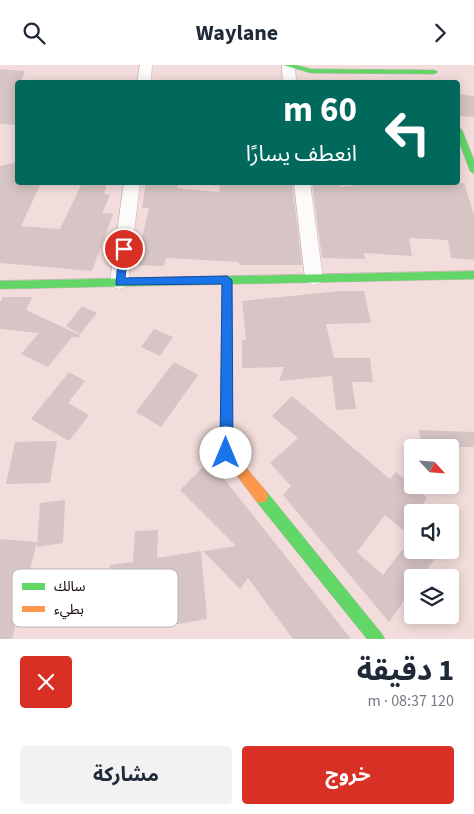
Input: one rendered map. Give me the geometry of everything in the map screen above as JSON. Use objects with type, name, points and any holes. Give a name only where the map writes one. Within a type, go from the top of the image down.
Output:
[{"type":"street","points":[[144,80],[146,65]]},
{"type":"street","points":[[290,80],[288,65],[311,71],[434,73]]},
{"type":"street","points":[[460,136],[474,171]]},
{"type":"street","points":[[119,282],[132,185]]},
{"type":"street","points":[[302,185],[314,278]]},
{"type":"street","points":[[0,285],[474,275]]},
{"type":"street","points":[[227,280],[226,453],[377,639]]},
{"type":"building","points":[[0,69],[25,71],[21,80],[15,80],[15,125],[0,124]]},
{"type":"building","points":[[460,94],[474,96],[474,117],[460,116]]},
{"type":"building","points":[[15,163],[15,185],[40,185],[21,226],[60,229],[81,185],[106,185],[104,194],[110,195],[102,213],[113,214],[92,271],[0,263],[0,166]]},
{"type":"building","points":[[460,183],[464,183],[474,215],[474,260],[451,258],[448,240],[409,238],[412,256],[364,253],[365,259],[322,258],[312,185],[340,185],[341,187],[358,185],[460,185]]},
{"type":"building","points":[[146,185],[178,185],[177,188],[219,192],[220,185],[292,185],[302,265],[239,265],[239,262],[166,258],[164,266],[136,265],[149,208],[142,208]]},
{"type":"building","points":[[340,291],[364,291],[371,323],[326,324],[334,358],[370,358],[373,382],[352,382],[356,409],[336,410],[332,376],[279,381],[284,367],[242,368],[242,340],[246,340],[242,301]]},
{"type":"building","points":[[3,297],[32,297],[26,310],[80,335],[79,338],[72,337],[48,367],[21,354],[39,333],[0,329],[0,302]]},
{"type":"building","points":[[82,306],[97,313],[80,334],[66,326]]},
{"type":"building","points":[[154,329],[173,337],[160,356],[141,347]]},
{"type":"building","points":[[174,362],[198,375],[161,427],[136,412]]},
{"type":"building","points":[[69,372],[85,381],[68,403],[89,415],[69,441],[31,419]]},
{"type":"building","points":[[292,396],[390,479],[396,472],[404,479],[404,494],[422,494],[427,498],[423,504],[404,504],[403,530],[385,515],[357,552],[383,575],[402,550],[404,550],[404,559],[434,560],[427,569],[404,569],[404,600],[389,622],[283,495],[291,486],[270,463],[298,438],[272,416]]},
{"type":"building","points":[[419,430],[474,432],[474,447],[459,447],[459,439],[421,439]]},
{"type":"building","points":[[57,441],[50,483],[6,484],[15,442]]},
{"type":"building","points":[[207,463],[225,480],[351,639],[293,639],[248,578],[240,589],[203,551],[236,546],[180,490]]},
{"type":"building","points":[[65,500],[63,543],[37,547],[40,503]]},
{"type":"building","points":[[158,530],[157,558],[201,551],[207,619],[178,624],[178,569],[110,569],[110,565],[133,562],[135,531]]},
{"type":"building","points":[[0,539],[37,542],[30,569],[12,569],[12,627],[15,627],[12,639],[0,639]]},
{"type":"traffic: fast","points":[[287,65],[311,71],[434,72]]},
{"type":"traffic: fast","points":[[460,135],[474,171]]},
{"type":"traffic: fast","points":[[0,285],[474,275]]},
{"type":"traffic: fast","points":[[261,496],[377,639]]},
{"type":"traffic: slow","points":[[227,280],[226,453],[261,496]]},
{"type":"route","points":[[124,249],[119,282],[227,280],[226,453]]}]
